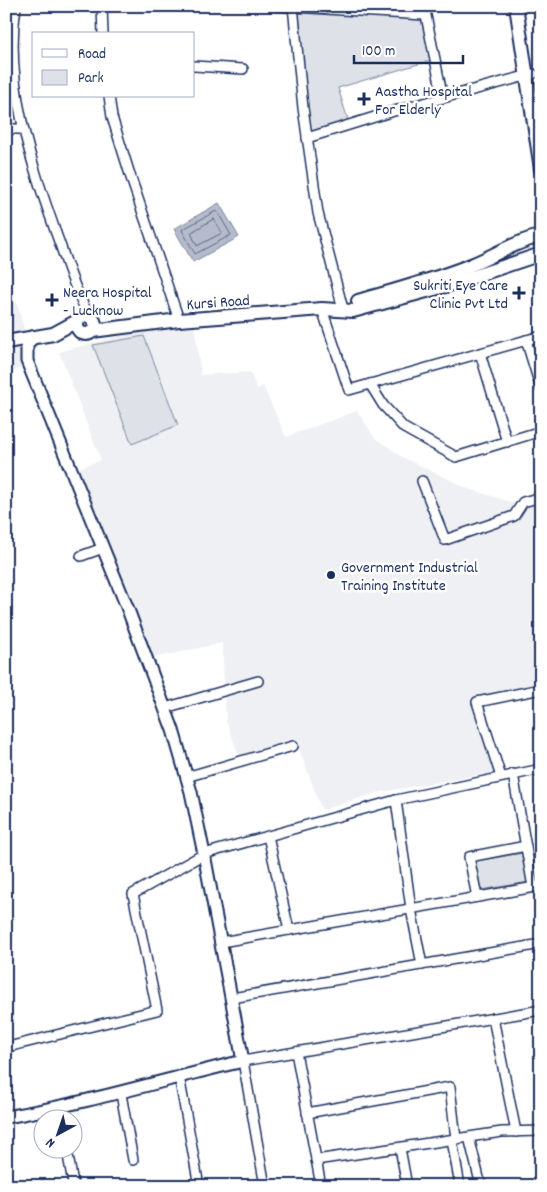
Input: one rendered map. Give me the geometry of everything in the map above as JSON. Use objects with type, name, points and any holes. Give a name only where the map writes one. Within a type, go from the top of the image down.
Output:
[{"type":"main road","points":[[516,6],[541,121]]},
{"type":"main road","points":[[523,6],[541,169]]},
{"type":"main road","name":"Kursi Road","points":[[344,309],[354,302],[443,276],[487,259],[530,238],[541,236]]},
{"type":"main road","name":"Kursi Road","points":[[86,324],[114,330],[179,320],[322,309],[353,311],[449,285],[541,254]]},
{"type":"main road","points":[[6,342],[53,334],[86,324]]},
{"type":"street","points":[[16,6],[13,29],[16,88],[22,129],[40,188],[81,302],[86,324]]},
{"type":"street","points":[[102,6],[103,32]]},
{"type":"street","points":[[277,6],[424,11],[443,98]]},
{"type":"street","points":[[293,7],[307,138],[318,213],[344,309]]},
{"type":"street","points":[[195,66],[243,70]]},
{"type":"street","points":[[307,138],[443,98],[530,75]]},
{"type":"street","points":[[109,98],[112,118],[179,320]]},
{"type":"street","points":[[6,129],[22,129]]},
{"type":"street","points":[[322,309],[349,390],[541,336]]},
{"type":"street","points":[[33,337],[27,345],[27,361],[103,548],[165,708],[186,777],[204,854],[232,998],[265,1186]]},
{"type":"street","points":[[526,340],[541,389]]},
{"type":"street","points":[[480,353],[507,442]]},
{"type":"street","points":[[370,384],[383,405],[404,428],[456,457],[541,432]]},
{"type":"street","points":[[422,481],[445,540],[514,516],[524,502],[541,497]]},
{"type":"street","points":[[81,556],[103,548]]},
{"type":"street","points":[[165,708],[258,681]]},
{"type":"street","points":[[501,777],[477,702],[541,689]]},
{"type":"street","points":[[186,777],[293,746]]},
{"type":"street","points":[[12,1046],[157,1010],[133,894],[204,854],[396,800],[541,769]]},
{"type":"street","points":[[221,942],[537,887],[526,846],[513,774]]},
{"type":"street","points":[[396,800],[411,909],[422,965]]},
{"type":"street","points":[[268,836],[289,930]]},
{"type":"street","points":[[477,897],[469,857],[526,846]]},
{"type":"street","points":[[232,998],[541,944]]},
{"type":"street","points":[[73,1110],[178,1076],[243,1061],[541,1010]]},
{"type":"street","points":[[493,1018],[516,1132]]},
{"type":"street","points":[[296,1052],[321,1186]]},
{"type":"street","points":[[178,1076],[196,1185]]},
{"type":"street","points":[[307,1113],[450,1087],[460,1186]]},
{"type":"street","points":[[122,1094],[133,1160]]},
{"type":"street","points":[[6,1117],[32,1116]]},
{"type":"street","points":[[316,1160],[469,1137],[541,1131]]},
{"type":"street","points":[[469,1137],[481,1186]]},
{"type":"street","points":[[400,1148],[407,1186]]},
{"type":"street","points":[[69,1160],[72,1183]]},
{"type":"shaded area","points":[[17,302],[25,333],[6,338],[6,306]]},
{"type":"shaded area","name":"Government Industrial Training Institute","points":[[194,324],[201,375],[250,372],[257,389],[263,386],[286,437],[357,411],[375,438],[404,458],[469,489],[514,503],[541,507],[541,683],[471,698],[495,772],[376,793],[322,810],[295,738],[239,756],[226,721],[222,643],[153,658],[79,468],[101,460],[59,352],[155,327]]},
{"type":"shaded area","points":[[20,346],[23,366],[6,377],[6,348]]},
{"type":"green space","points":[[295,9],[423,17],[432,60],[338,88],[349,123],[309,135]]},
{"type":"green space","points":[[6,74],[12,124],[6,123]]},
{"type":"green space","points":[[144,336],[178,425],[132,444],[93,345]]},
{"type":"green space","points":[[523,853],[529,882],[481,890],[475,861]]},
{"type":"water","points":[[219,203],[239,237],[193,262],[174,229]]},
{"type":"place","name":"Aastha Hospital For Elderly","points":[[364,99]]},
{"type":"place","name":"Sukriti Eye Care Clinic Pvt Ltd","points":[[519,293]]},
{"type":"place","name":"Neera Hospital - Lucknow","points":[[52,300]]},
{"type":"place","name":"Government Industrial Training Institute","points":[[331,575]]}]
